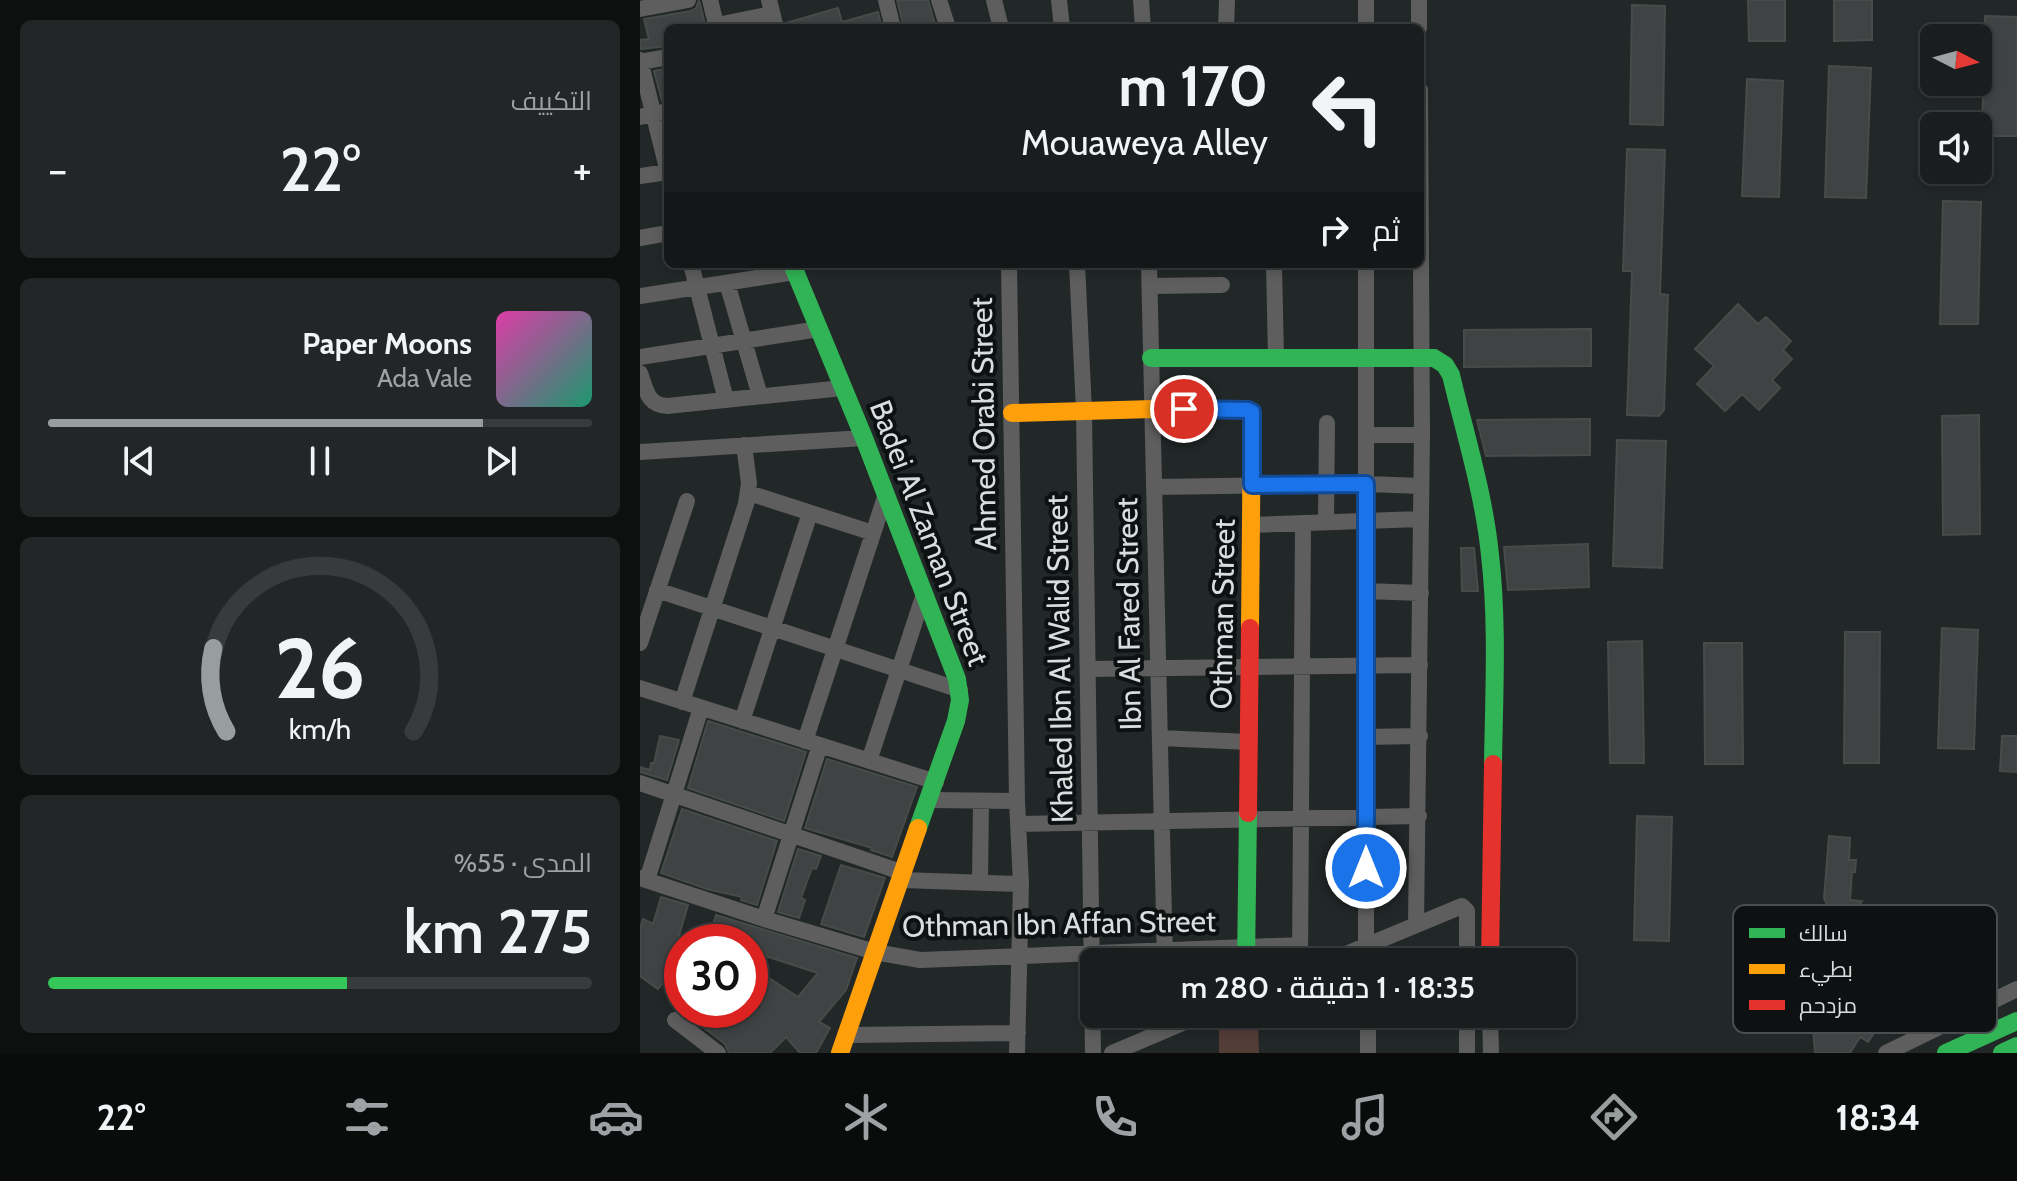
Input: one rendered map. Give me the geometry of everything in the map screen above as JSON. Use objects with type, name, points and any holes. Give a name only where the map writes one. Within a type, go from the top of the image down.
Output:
[{"type":"main road","name":"Badei Al Zaman Street","points":[[794,268],[864,438],[960,690],[956,721],[840,1053]]},
{"type":"main road","points":[[1151,358],[1434,358],[1445,365],[1451,375],[1480,495],[1490,552],[1495,609],[1490,948]]},
{"type":"main road","name":"Othman Street","points":[[1012,413],[1153,409],[1250,411],[1252,414],[1246,948]]},
{"type":"main road","points":[[1997,1030],[2017,1021]]},
{"type":"main road","points":[[1946,1053],[1990,1033]]},
{"type":"main road","points":[[2002,1053],[2017,1046]]},
{"type":"street","points":[[640,9],[688,0]]},
{"type":"street","points":[[710,0],[716,24]]},
{"type":"street","points":[[886,0],[892,24]]},
{"type":"street","points":[[939,0],[947,24]]},
{"type":"street","points":[[994,0],[1000,24]]},
{"type":"street","points":[[1059,0],[1062,24]]},
{"type":"street","points":[[1141,0],[1143,24]]},
{"type":"street","points":[[1226,24],[1227,0]]},
{"type":"street","points":[[1366,0],[1366,24]]},
{"type":"street","points":[[1419,0],[1419,24]]},
{"type":"street","points":[[730,24],[772,14]]},
{"type":"street","points":[[664,58],[640,61],[664,155]]},
{"type":"street","points":[[640,176],[664,173]]},
{"type":"street","points":[[640,238],[664,234]]},
{"type":"street","points":[[692,268],[726,400]]},
{"type":"street","points":[[640,296],[727,283],[794,268]]},
{"type":"street","name":"Ahmed Orabi Street","points":[[1009,268],[1021,884],[1017,1053]]},
{"type":"street","name":"Khaled Ibn Al Walid Street","points":[[1077,268],[1084,411],[1092,948]]},
{"type":"street","name":"Ibn Al Fared Street","points":[[1149,268],[1165,948]]},
{"type":"street","points":[[1274,268],[1276,359]]},
{"type":"street","points":[[1366,268],[1366,948]]},
{"type":"street","points":[[1416,925],[1420,736],[1421,268]]},
{"type":"street","points":[[727,283],[760,396]]},
{"type":"street","points":[[1150,286],[1222,285]]},
{"type":"street","points":[[640,357],[819,329]]},
{"type":"street","points":[[640,373],[649,400],[667,406],[843,388]]},
{"type":"street","points":[[1326,522],[1327,423]]},
{"type":"street","points":[[1366,435],[1422,435]]},
{"type":"street","points":[[640,452],[864,438]]},
{"type":"street","points":[[682,702],[749,493],[744,445]]},
{"type":"street","points":[[1154,487],[1421,486]]},
{"type":"street","points":[[749,493],[873,533]]},
{"type":"street","points":[[764,919],[791,835],[835,649],[886,494]]},
{"type":"street","points":[[640,643],[687,501]]},
{"type":"street","points":[[742,721],[810,513]]},
{"type":"street","points":[[1252,525],[1421,519]]},
{"type":"street","points":[[1300,948],[1303,523]]},
{"type":"street","points":[[657,590],[960,690]]},
{"type":"street","points":[[1366,591],[1421,593]]},
{"type":"street","points":[[869,761],[924,592]]},
{"type":"street","points":[[1088,669],[1420,665]]},
{"type":"street","points":[[640,688],[869,761],[932,791],[981,801],[1017,801]]},
{"type":"street","points":[[643,879],[701,708]]},
{"type":"street","points":[[1366,737],[1420,736]]},
{"type":"street","points":[[1160,738],[1249,742]]},
{"type":"street","points":[[640,783],[903,876],[1021,884]]},
{"type":"street","points":[[980,882],[981,801]]},
{"type":"street","points":[[1018,824],[1419,816]]},
{"type":"street","name":"Othman Ibn Affan Street","points":[[643,879],[875,952],[920,960],[1080,954]]},
{"type":"street","points":[[1376,948],[1416,925],[1459,906],[1466,907],[1467,911],[1467,948]]},
{"type":"street","points":[[1997,999],[2017,989]]},
{"type":"street","points":[[685,1028],[718,1053]]},
{"type":"street","name":"Khaled Ibn Al Walid Street","points":[[1093,1028],[1093,1053]]},
{"type":"street","points":[[1112,1053],[1147,1046],[1162,1028]]},
{"type":"street","points":[[1368,1028],[1368,1053]]},
{"type":"street","points":[[1467,1028],[1467,1053]]},
{"type":"street","points":[[1490,1028],[1491,1053]]},
{"type":"street","points":[[847,1035],[1018,1033]]},
{"type":"street","points":[[1886,1053],[1927,1033]]},
{"type":"shaded area","points":[[1219,1028],[1258,1028],[1259,1053],[1219,1053]]},
{"type":"building","points":[[699,0],[705,24],[664,24],[664,46],[640,49],[640,40],[649,39],[644,19],[696,8]]},
{"type":"building","points":[[897,0],[928,0],[935,24],[903,24]]},
{"type":"building","points":[[1748,0],[1785,0],[1785,41],[1749,41]]},
{"type":"building","points":[[1834,0],[1872,0],[1872,40],[1834,41]]},
{"type":"building","points":[[1632,5],[1665,6],[1663,125],[1630,124]]},
{"type":"building","points":[[838,8],[842,22],[878,12],[881,24],[786,24]]},
{"type":"building","points":[[1985,16],[2017,17],[2017,136],[1992,136],[1992,112],[1983,112],[1983,96],[1992,96],[1992,24],[1985,24]]},
{"type":"building","points":[[1829,66],[1871,68],[1866,198],[1825,197]]},
{"type":"building","points":[[664,69],[664,101],[662,101],[654,71]]},
{"type":"building","points":[[1747,79],[1783,81],[1779,197],[1742,196]]},
{"type":"building","points":[[1627,149],[1665,150],[1660,294],[1668,295],[1664,410],[1659,416],[1627,415],[1632,271],[1623,271]]},
{"type":"building","points":[[1943,201],[1981,202],[1978,324],[1940,324]]},
{"type":"building","points":[[1738,304],[1758,324],[1766,317],[1791,341],[1783,350],[1792,359],[1772,380],[1780,388],[1759,410],[1742,394],[1725,411],[1697,384],[1714,366],[1695,349]]},
{"type":"building","points":[[1591,329],[1591,366],[1464,367],[1464,330]]},
{"type":"building","points":[[1979,415],[1980,534],[1943,535],[1942,416]]},
{"type":"building","points":[[1590,419],[1590,455],[1486,456],[1477,420]]},
{"type":"building","points":[[1617,440],[1666,441],[1662,568],[1613,566]]},
{"type":"building","points":[[1588,544],[1589,587],[1508,590],[1504,547]]},
{"type":"building","points":[[1461,548],[1474,548],[1478,591],[1462,591]]},
{"type":"building","points":[[1942,628],[1978,630],[1974,749],[1938,748]]},
{"type":"building","points":[[1845,632],[1880,632],[1879,763],[1844,763]]},
{"type":"building","points":[[1642,641],[1644,763],[1610,763],[1608,642]]},
{"type":"building","points":[[1704,643],[1742,643],[1743,764],[1705,764]]},
{"type":"building","points":[[708,721],[806,752],[784,821],[688,788]]},
{"type":"building","points":[[660,736],[679,740],[667,780],[640,772],[640,767],[650,770],[651,763],[654,763]]},
{"type":"building","points":[[2002,736],[2017,736],[2017,772],[2000,771]]},
{"type":"building","points":[[827,759],[917,787],[892,857],[805,828]]},
{"type":"building","points":[[682,809],[777,841],[757,905],[741,900],[742,897],[661,873]]},
{"type":"building","points":[[1637,816],[1672,817],[1669,941],[1634,940]]},
{"type":"building","points":[[1829,836],[1850,838],[1849,860],[1856,860],[1850,900],[1862,901],[1860,905],[1827,905],[1824,898]]},
{"type":"building","points":[[798,849],[821,856],[816,869],[812,868],[801,898],[805,900],[799,918],[778,912]]},
{"type":"building","points":[[841,865],[885,878],[864,937],[821,924]]},
{"type":"building","points":[[661,897],[688,905],[682,924],[664,924],[664,981],[658,989],[640,976],[640,929],[643,919],[653,924]]},
{"type":"building","points":[[716,915],[746,924],[713,924]]},
{"type":"building","points":[[768,931],[857,958],[846,990],[819,1022],[830,1028],[816,1053],[800,1053],[786,1037],[770,1053],[729,1053],[725,1044],[704,1028],[768,1028],[768,977],[798,997],[818,973],[768,957]]},
{"type":"building","points":[[1814,1033],[1874,1033],[1868,1042],[1860,1037],[1850,1053],[1815,1053]]},
{"type":"traffic: fast","points":[[794,268],[864,438],[957,679],[960,700],[956,721],[918,828]]},
{"type":"traffic: fast","points":[[1151,358],[1434,358],[1445,365],[1451,375],[1474,464],[1490,555],[1495,633],[1493,764]]},
{"type":"traffic: fast","points":[[1246,948],[1248,813]]},
{"type":"traffic: fast","points":[[1997,1030],[2017,1021]]},
{"type":"traffic: fast","points":[[1946,1053],[1990,1033]]},
{"type":"traffic: fast","points":[[2002,1053],[2017,1046]]},
{"type":"traffic: slow","points":[[1012,413],[1153,409],[1252,412],[1250,628]]},
{"type":"traffic: slow","points":[[840,1053],[918,828]]},
{"type":"traffic: jam","points":[[1248,813],[1250,628]]},
{"type":"traffic: jam","points":[[1490,948],[1493,764]]},
{"type":"route","points":[[1184,409],[1252,412],[1252,485],[1366,484],[1366,868]]}]
